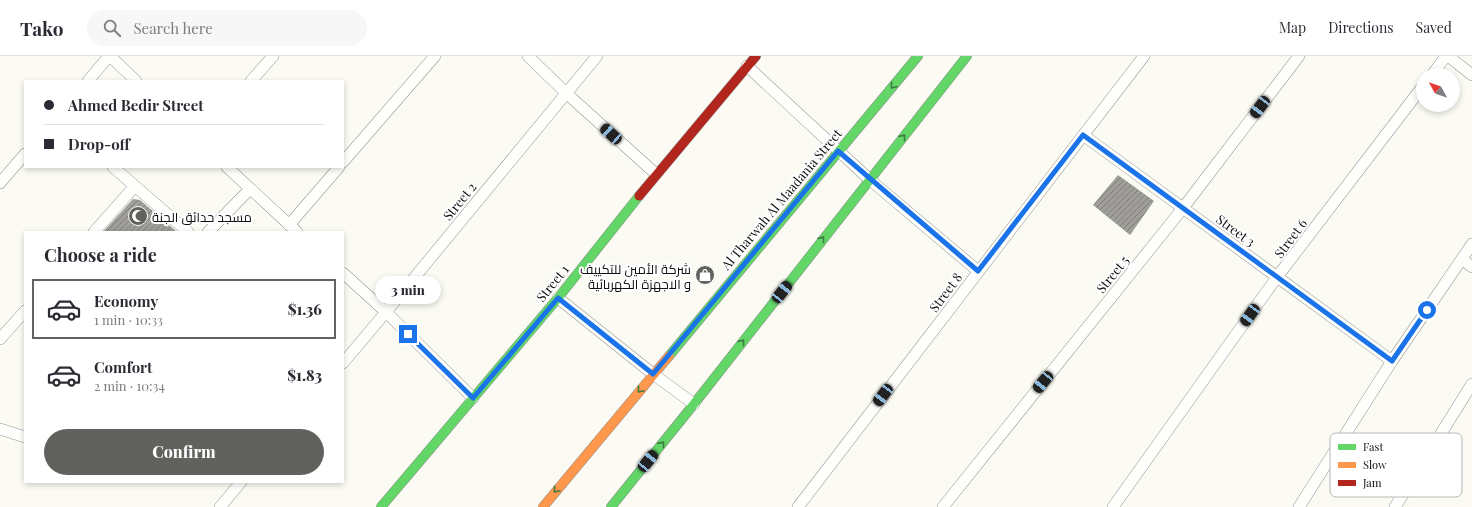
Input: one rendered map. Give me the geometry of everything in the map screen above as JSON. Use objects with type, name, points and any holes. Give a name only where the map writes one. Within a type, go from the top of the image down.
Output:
[{"type":"street","points":[[89,80],[109,56],[135,80]]},
{"type":"street","points":[[252,80],[273,56]]},
{"type":"street","points":[[344,161],[435,56]]},
{"type":"street","points":[[528,56],[566,93],[656,174]]},
{"type":"street","name":"Street 2","points":[[344,362],[597,56]]},
{"type":"street","name":"Street 1","points":[[381,507],[558,298],[656,174],[756,56]]},
{"type":"street","name":"Al Tharwah Al Maadania Street","points":[[542,507],[918,56]]},
{"type":"street","points":[[611,507],[694,404],[967,56]]},
{"type":"street","name":"Street 8","points":[[798,507],[1144,56]]},
{"type":"street","name":"Street 5","points":[[943,507],[1183,208],[1299,56]]},
{"type":"street","points":[[1438,68],[1447,56],[1472,75]]},
{"type":"street","points":[[747,66],[869,179],[978,271]]},
{"type":"street","name":"Street 6","points":[[1113,507],[1277,277],[1416,95]]},
{"type":"street","name":"Street 3","points":[[1083,135],[1392,361]]},
{"type":"street","points":[[0,183],[24,155]]},
{"type":"street","points":[[115,168],[187,231]]},
{"type":"street","points":[[228,168],[293,228],[338,168]]},
{"type":"street","points":[[95,231],[135,186]]},
{"type":"street","points":[[209,231],[250,189]]},
{"type":"street","points":[[1346,433],[1392,361],[1472,244]]},
{"type":"street","points":[[1462,259],[1472,267]]},
{"type":"street","points":[[344,274],[386,312],[473,398]]},
{"type":"street","points":[[558,298],[653,374],[694,404]]},
{"type":"street","points":[[0,339],[24,312]]},
{"type":"street","points":[[1441,433],[1472,384]]},
{"type":"street","points":[[0,429],[24,437]]},
{"type":"street","points":[[1299,507],[1330,458]]},
{"type":"street","points":[[220,507],[240,483]]},
{"type":"street","points":[[1395,507],[1401,497]]},
{"type":"building","points":[[1118,175],[1154,201],[1130,235],[1093,205]]},
{"type":"building","name":"مسجد حدائق الجنة","points":[[133,199],[140,200],[176,231],[104,231]]},
{"type":"traffic: fast","points":[[669,356],[918,56]]},
{"type":"traffic: fast","points":[[611,507],[694,404],[967,56]]},
{"type":"traffic: fast","points":[[381,507],[558,298],[639,196]]},
{"type":"traffic: slow","points":[[543,507],[669,356]]},
{"type":"traffic: jam","points":[[639,196],[756,56]]},
{"type":"place","name":"مسجد حدائق الجنة","points":[[138,216]]},
{"type":"place","name":"شركة الأمين للتكييف و الاجهزة الكهربائية","points":[[705,275]]},
{"type":"route","points":[[408,334],[473,398],[558,298],[653,374],[838,151],[978,271],[1083,135],[1392,361],[1427,310]]}]
